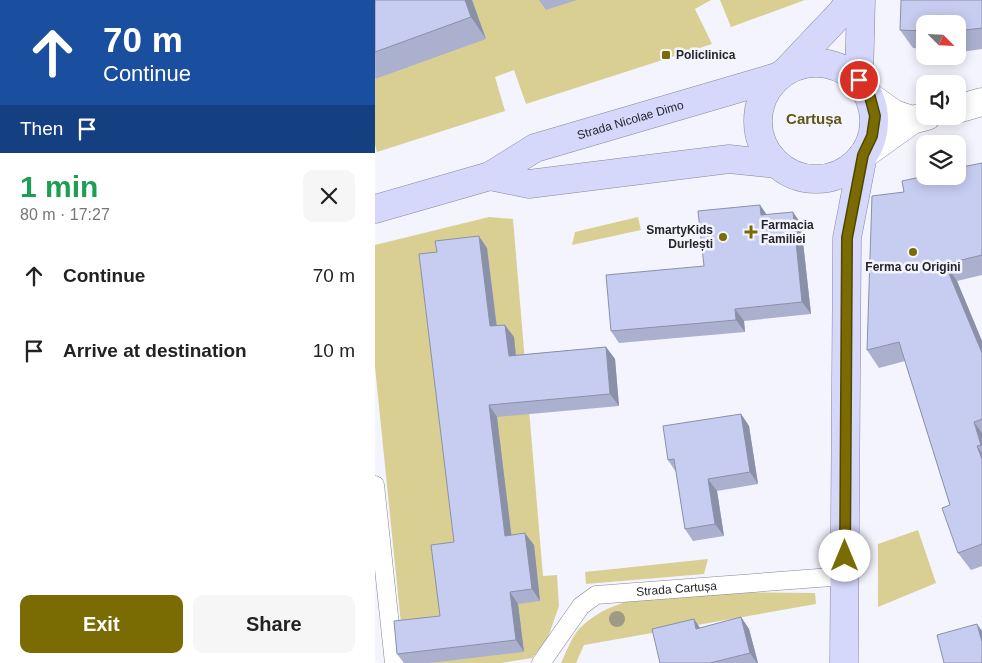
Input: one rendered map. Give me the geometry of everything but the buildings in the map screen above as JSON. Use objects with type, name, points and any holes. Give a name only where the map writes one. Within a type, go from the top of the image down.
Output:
[{"type":"street","points":[[850,0],[842,12],[763,96],[757,114],[758,132],[764,150],[776,164],[792,174],[811,179],[832,178],[850,169],[863,155],[916,120]]},
{"type":"street","points":[[844,663],[847,238],[863,155],[872,136],[874,123],[864,89],[861,0]]},
{"type":"street","points":[[783,73],[805,62],[824,62],[843,68],[864,89],[895,114],[916,118]]},
{"type":"street","name":"Strada Nicolae Dimo","points":[[375,209],[490,176],[535,148],[783,73]]},
{"type":"street","points":[[966,106],[982,102]]},
{"type":"street","name":"Strada Nicolae Dimo","points":[[490,176],[529,184],[729,159],[776,164]]},
{"type":"street","points":[[811,179],[828,192],[840,216],[847,238]]},
{"type":"lane","points":[[375,485],[394,663]]},
{"type":"lane","name":"Strada Cartușa","points":[[541,663],[581,606],[596,595],[845,576]]},
{"type":"shaded area","points":[[472,0],[711,0],[695,9],[712,44],[526,104],[514,70],[495,77],[505,111],[377,152],[375,145],[375,79]]},
{"type":"shaded area","points":[[720,0],[805,0],[731,27]]},
{"type":"shaded area","points":[[489,217],[513,219],[543,576],[557,575],[559,606],[547,640],[532,658],[501,663],[405,663],[375,367],[375,245]]},
{"type":"shaded area","points":[[638,217],[641,230],[572,245],[575,232]]},
{"type":"shaded area","points":[[918,530],[936,583],[878,607],[878,544]]},
{"type":"shaded area","points":[[708,559],[704,574],[586,584],[585,572]]},
{"type":"shaded area","points":[[720,592],[815,593],[816,604],[584,645],[576,663],[561,663],[579,629],[593,617],[609,608],[627,602],[664,595]]},
{"type":"place","name":"Policlinica","points":[[666,55]]},
{"type":"place","name":"Farmacia Familiei","points":[[751,232]]},
{"type":"place","name":"SmartyKids Durlești","points":[[723,237]]},
{"type":"place","name":"Ferma cu Origini","points":[[913,252]]},
{"type":"district","name":"Cartușa","points":[[814,118]]},
{"type":"route","points":[[845,556],[847,238],[863,155],[872,136],[875,116],[870,97],[859,80]]}]
